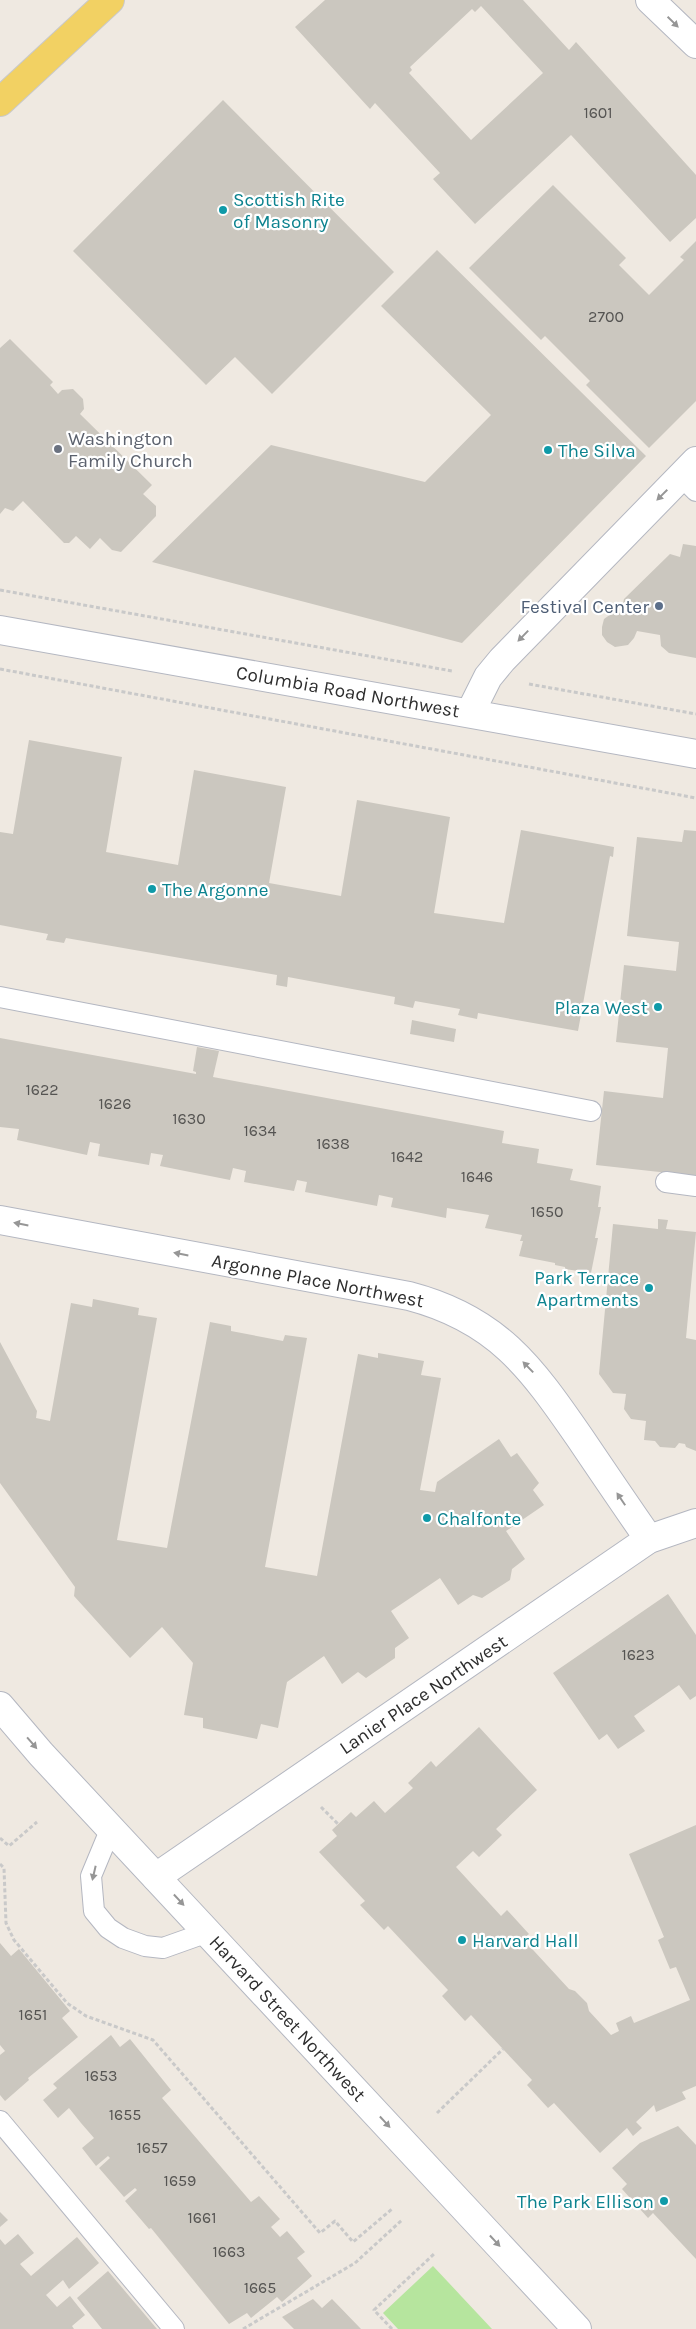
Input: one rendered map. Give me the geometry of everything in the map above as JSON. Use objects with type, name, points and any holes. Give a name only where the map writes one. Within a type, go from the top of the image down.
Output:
[{"type":"main road","points":[[0,102],[110,0]]},
{"type":"street","points":[[650,0],[696,44]]},
{"type":"street","points":[[470,713],[488,677],[502,660],[691,476]]},
{"type":"street","name":"Columbia Road Northwest","points":[[0,630],[696,754]]},
{"type":"street","name":"Argonne Place Northwest","points":[[0,1220],[409,1296],[440,1305],[470,1319],[497,1338],[532,1372],[649,1539]]},
{"type":"street","name":"Lanier Place Northwest","points":[[156,1876],[649,1539],[696,1522]]},
{"type":"street","name":"Harvard Street Northwest","points":[[0,1706],[41,1754],[577,2329]]},
{"type":"lane","points":[[0,997],[591,1111]]},
{"type":"lane","points":[[666,1182],[696,1186]]},
{"type":"lane","points":[[111,1828],[91,1876],[94,1911],[108,1928],[123,1938],[163,1948],[208,1932]]},
{"type":"lane","points":[[0,2121],[174,2329]]},
{"type":"path","points":[[0,590],[452,671]]},
{"type":"path","points":[[0,669],[696,798]]},
{"type":"path","points":[[547,687],[696,714]]},
{"type":"path","points":[[322,1807],[338,1824]]},
{"type":"path","points":[[0,1838],[9,1846],[37,1822]]},
{"type":"path","points":[[0,1864],[4,1868],[6,1923],[14,1940],[67,2003],[86,2016],[153,2040],[320,2233],[335,2221],[353,2242],[392,2209]]},
{"type":"path","points":[[437,2113],[503,2049]]},
{"type":"path","points":[[243,2329],[355,2263],[402,2220]]},
{"type":"path","points":[[392,2329],[374,2310],[434,2254]]},
{"type":"green space","points":[[433,2266],[492,2329],[398,2329],[383,2313]]},
{"type":"building","points":[[325,0],[523,0],[569,50],[576,42],[696,175],[696,218],[670,242],[571,135],[475,224],[433,179],[440,173],[375,103],[370,109],[295,27]],"holes":[[[481,6],[543,73],[471,140],[409,73],[412,70],[410,67],[472,9],[475,12]]]},
{"type":"building","name":"Scottish Rite of Masonry","points":[[223,100],[394,272],[272,394],[235,357],[206,385],[73,251]]},
{"type":"building","points":[[553,185],[626,258],[619,265],[649,295],[684,260],[680,257],[696,241],[696,401],[649,448],[586,385],[590,381],[545,336],[541,340],[469,268]]},
{"type":"building","name":"The Silva","points":[[437,250],[646,456],[462,643],[152,562],[271,445],[425,482],[491,415],[381,306]]},
{"type":"building","name":"Washington Family Church","points":[[10,339],[53,382],[50,385],[58,394],[62,390],[73,389],[83,399],[84,409],[80,414],[152,485],[143,494],[156,506],[156,516],[121,552],[112,550],[100,538],[90,549],[76,536],[69,543],[64,543],[23,501],[13,511],[5,508],[0,514],[0,348]]},
{"type":"building","name":"Festival Center","points":[[683,544],[696,546],[696,658],[669,653],[661,646],[660,635],[637,631],[628,645],[615,647],[607,642],[602,635],[604,619],[611,614],[621,612],[624,599],[670,554],[680,557]]},
{"type":"building","name":"The Argonne","points":[[29,740],[122,757],[106,852],[178,865],[194,770],[286,787],[269,883],[341,896],[357,800],[450,817],[434,913],[504,923],[521,830],[614,847],[613,857],[610,856],[578,1031],[478,1013],[477,1019],[458,1015],[460,1009],[415,1001],[413,1008],[394,1004],[395,997],[288,977],[287,987],[276,985],[277,975],[66,938],[64,943],[46,940],[48,934],[0,925],[0,832],[13,834]]},
{"type":"building","name":"Plaza West","points":[[684,830],[696,831],[696,1176],[596,1165],[604,1091],[663,1098],[668,1048],[616,1042],[624,965],[676,971],[679,942],[627,936],[637,837],[682,842]]},
{"type":"building","points":[[412,1020],[456,1029],[454,1042],[410,1034]]},
{"type":"building","points":[[0,1038],[196,1074],[193,1071],[197,1047],[219,1051],[213,1077],[504,1131],[502,1143],[539,1149],[537,1163],[573,1169],[570,1180],[601,1186],[598,1207],[601,1207],[595,1238],[598,1238],[591,1273],[565,1269],[565,1267],[555,1265],[555,1263],[519,1256],[523,1241],[520,1241],[522,1235],[485,1228],[489,1215],[447,1208],[446,1218],[391,1207],[393,1198],[379,1195],[377,1206],[305,1192],[307,1182],[297,1180],[294,1191],[244,1182],[246,1171],[233,1168],[230,1180],[160,1166],[163,1155],[151,1153],[149,1165],[98,1156],[100,1144],[90,1142],[87,1155],[17,1140],[19,1129],[0,1127]]},
{"type":"building","name":"Park Terrace Apartments","points":[[658,1219],[668,1220],[666,1229],[696,1232],[686,1338],[696,1340],[696,1451],[686,1447],[685,1444],[679,1443],[675,1448],[660,1447],[655,1441],[644,1440],[646,1421],[631,1419],[624,1409],[626,1394],[613,1393],[599,1374],[613,1224],[658,1229]]},
{"type":"building","name":"Chalfonte","points":[[93,1299],[139,1308],[138,1315],[157,1318],[117,1540],[167,1548],[210,1322],[231,1326],[231,1331],[283,1341],[285,1335],[307,1338],[265,1567],[317,1576],[358,1354],[378,1358],[378,1353],[424,1361],[421,1375],[441,1378],[420,1490],[435,1492],[437,1482],[499,1439],[511,1457],[517,1453],[539,1483],[533,1490],[544,1505],[506,1531],[525,1559],[512,1569],[510,1580],[482,1598],[473,1595],[458,1605],[440,1578],[391,1611],[409,1638],[395,1648],[395,1658],[366,1678],[358,1672],[342,1684],[324,1656],[287,1682],[278,1728],[261,1724],[257,1739],[203,1728],[203,1718],[184,1715],[193,1663],[162,1627],[130,1658],[74,1596],[75,1587],[0,1483],[0,1342],[37,1411],[36,1418],[50,1421],[71,1303],[92,1307]]},
{"type":"building","points":[[668,1594],[696,1635],[696,1696],[690,1700],[679,1685],[634,1716],[645,1731],[618,1749],[607,1734],[599,1740],[553,1673]]},
{"type":"building","name":"Harvard Hall","points":[[479,1727],[537,1790],[496,1829],[502,1835],[479,1857],[473,1851],[456,1867],[501,1916],[507,1910],[529,1934],[523,1939],[569,1989],[575,1991],[587,2003],[589,2011],[611,2035],[619,2031],[616,2023],[631,2016],[634,2023],[690,2000],[676,1967],[670,1969],[658,1940],[664,1937],[629,1854],[696,1825],[696,2086],[682,2092],[686,2099],[656,2112],[654,2105],[636,2122],[642,2128],[633,2136],[627,2128],[600,2153],[554,2103],[548,2108],[527,2085],[532,2080],[471,2015],[465,2021],[442,1996],[448,1990],[388,1926],[384,1930],[360,1905],[365,1901],[319,1852],[337,1836],[332,1830],[351,1812],[356,1817],[374,1801],[385,1813],[413,1788],[408,1783],[431,1761],[436,1767]]},
{"type":"building","points":[[0,1943],[11,1956],[19,1949],[70,2011],[62,2018],[78,2037],[28,2078],[29,2080],[5,2101],[0,2095],[0,2055],[5,2051],[0,2045]]},
{"type":"building","points":[[111,2035],[120,2047],[130,2039],[171,2090],[162,2098],[251,2202],[259,2196],[280,2219],[271,2227],[280,2237],[287,2231],[305,2252],[297,2258],[312,2276],[282,2302],[277,2297],[251,2318],[247,2313],[229,2324],[151,2228],[149,2229],[125,2201],[137,2190],[135,2188],[124,2197],[99,2168],[110,2158],[108,2156],[96,2166],[82,2148],[94,2138],[69,2108],[58,2118],[43,2100],[57,2088],[53,2084]]},
{"type":"building","name":"The Park Ellison","points":[[678,2126],[696,2145],[696,2259],[653,2213],[648,2218],[622,2189],[627,2184],[612,2168],[640,2143]]},
{"type":"building","points":[[0,2212],[8,2220],[0,2227]]},
{"type":"building","points":[[18,2234],[34,2253],[20,2264],[31,2276],[77,2237],[99,2263],[69,2289],[63,2280],[46,2295],[57,2307],[70,2296],[85,2315],[72,2326],[74,2329],[0,2329],[0,2239],[5,2245]]},
{"type":"building","points":[[108,2271],[157,2329],[102,2329],[77,2298]]},
{"type":"building","points":[[313,2299],[322,2308],[332,2299],[361,2329],[294,2329],[282,2317]]},
{"type":"place","name":"Scottish Rite of Masonry","points":[[223,210]]},
{"type":"place","name":"Washington Family Church","points":[[58,449]]},
{"type":"place","name":"The Silva","points":[[548,450]]},
{"type":"place","name":"Festival Center","points":[[659,606]]},
{"type":"place","name":"The Argonne","points":[[152,889]]},
{"type":"place","name":"Plaza West","points":[[658,1007]]},
{"type":"place","name":"Park Terrace Apartments","points":[[649,1288]]},
{"type":"place","name":"Chalfonte","points":[[427,1518]]},
{"type":"place","name":"Harvard Hall","points":[[462,1940]]},
{"type":"place","name":"The Park Ellison","points":[[664,2201]]}]
